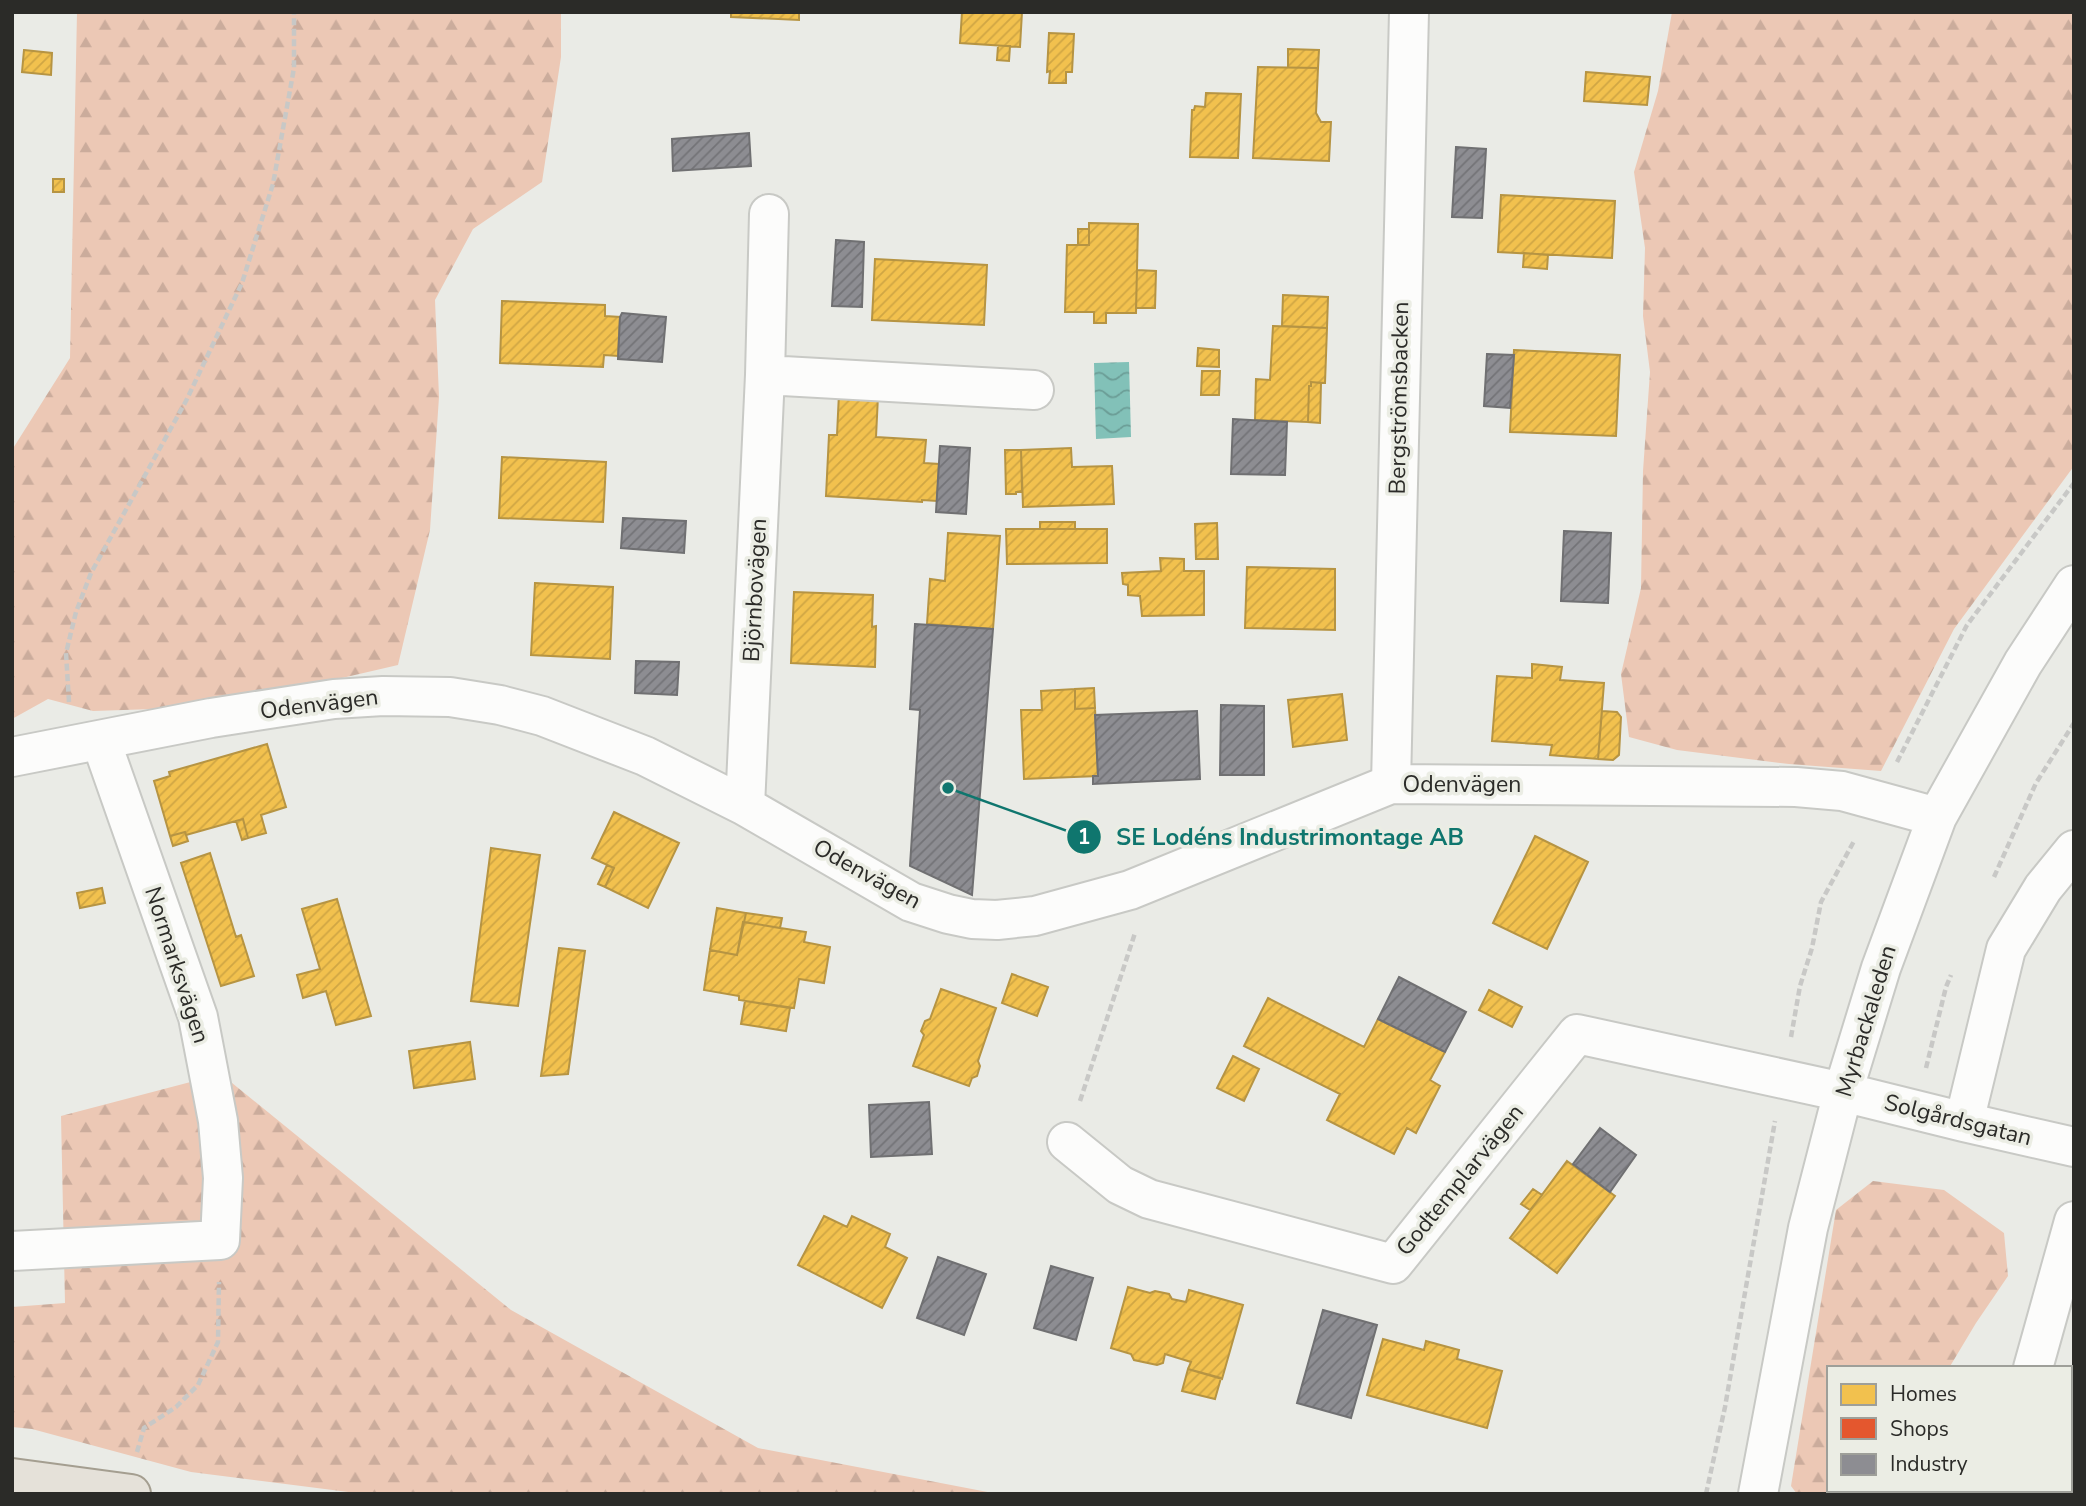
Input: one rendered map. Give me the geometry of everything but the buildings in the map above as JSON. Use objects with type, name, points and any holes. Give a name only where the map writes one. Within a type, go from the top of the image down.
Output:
[{"type":"main road","points":[[12,1478],[132,1479]]},
{"type":"street","name":"Bergströmsbacken","points":[[1391,784],[1409,12]]},
{"type":"street","name":"Björnbovägen","points":[[746,806],[765,375],[769,214]]},
{"type":"street","points":[[765,375],[1034,390]]},
{"type":"street","name":"Myrbackaleden","points":[[1758,1494],[1808,1228],[1843,1092],[1881,968],[1937,817],[2023,663],[2074,585]]},
{"type":"street","name":"Odenvägen","points":[[12,757],[211,718],[334,699],[383,696],[450,697],[500,705],[542,716],[645,756],[746,806],[911,902],[948,914],[997,920],[1035,916],[1130,890],[1391,784],[1796,787],[1842,791],[1937,817]]},
{"type":"street","name":"Normarksvägen","points":[[101,741],[198,1017],[218,1121],[223,1178],[220,1240]]},
{"type":"street","points":[[1964,1122],[2006,948],[2043,888],[2074,850]]},
{"type":"street","name":"Godtemplarvägen","points":[[1067,1142],[1120,1185],[1149,1199],[1393,1264],[1577,1034],[1843,1092]]},
{"type":"street","name":"Solgårdsgatan","points":[[1843,1092],[2074,1147]]},
{"type":"street","points":[[2034,1366],[2074,1221]]},
{"type":"street","points":[[12,1251],[220,1240]]},
{"type":"path","points":[[101,741],[70,715],[66,653],[76,612],[91,573],[186,401],[242,283],[273,184],[294,68],[293,12]]},
{"type":"path","points":[[1967,625],[2074,484]]},
{"type":"path","points":[[1067,1142],[1138,925],[1130,890]]},
{"type":"path","points":[[132,1479],[144,1428],[176,1406],[198,1385],[218,1342],[220,1240]]},
{"type":"green space","points":[[77,12],[561,12],[561,57],[542,182],[473,229],[435,300],[439,397],[430,530],[398,665],[329,681],[154,709],[93,711],[48,699],[12,719],[12,450],[70,358]]},
{"type":"green space","points":[[1672,12],[2074,12],[2074,466],[1954,629],[1881,771],[1789,764],[1677,750],[1629,737],[1621,674],[1641,588],[1643,471],[1650,372],[1643,316],[1645,248],[1634,172],[1658,91]]},
{"type":"green space","points":[[221,1074],[511,1310],[758,1448],[998,1494],[364,1494],[191,1472],[32,1429],[12,1427],[12,1307],[65,1303],[61,1116]]},
{"type":"green space","points":[[1873,1181],[1944,1190],[2004,1233],[2008,1276],[1950,1366],[1827,1366],[1827,1492],[1912,1494],[1797,1494],[1791,1486],[1836,1210]]},
{"type":"water","points":[[1129,362],[1131,437],[1096,439],[1094,363]]},
{"type":"place","name":"SE Lodéns Industrimontage AB","points":[[948,788]]}]
